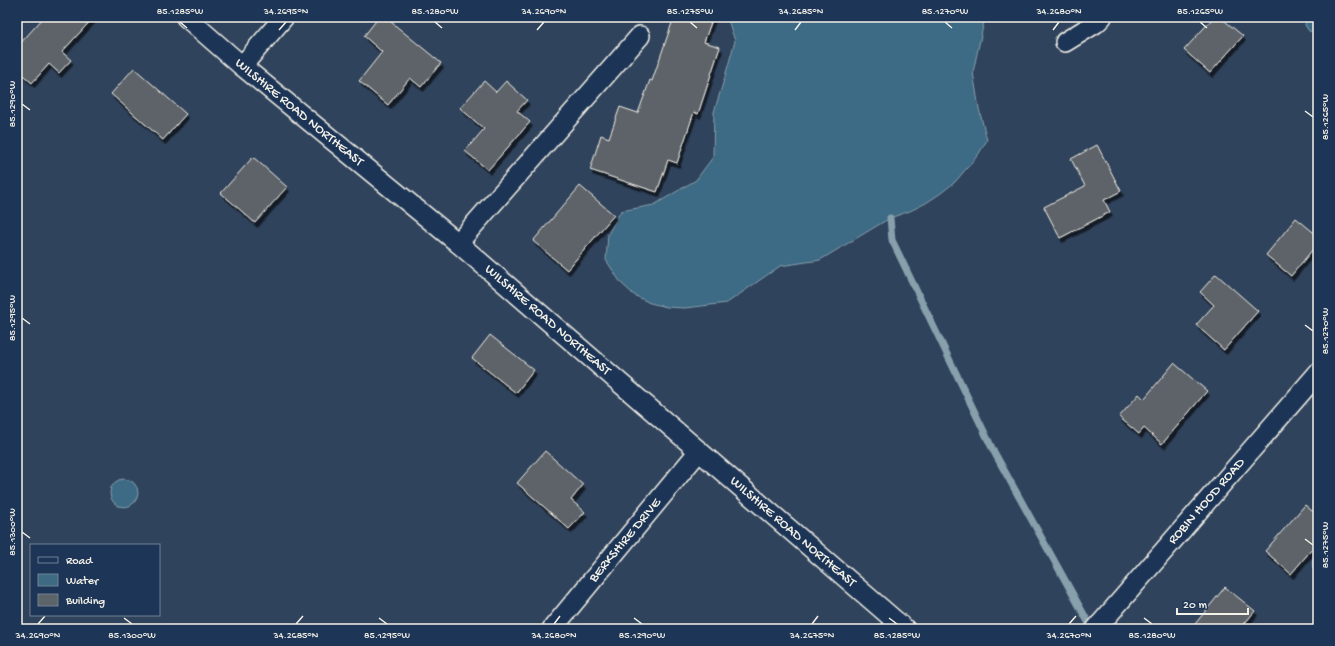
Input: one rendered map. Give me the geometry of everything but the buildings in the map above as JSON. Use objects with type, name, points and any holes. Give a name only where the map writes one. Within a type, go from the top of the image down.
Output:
[{"type":"street","name":"WILSHIRE ROAD NORTHEAST","points":[[186,17],[242,66],[458,243],[905,629]]},
{"type":"street","points":[[242,66],[284,17]]},
{"type":"street","points":[[1065,42],[1096,23],[1102,17]]},
{"type":"street","points":[[458,243],[640,36]]},
{"type":"street","name":"ROBIN HOOD ROAD","points":[[1096,629],[1318,373]]},
{"type":"street","name":"BERKSHIRE DRIVE","points":[[552,629],[699,451]]},
{"type":"water","points":[[727,17],[985,17],[973,72],[979,109],[987,140],[978,155],[955,182],[941,193],[910,211],[890,218],[820,260],[780,266],[727,303],[685,308],[667,307],[650,303],[634,295],[621,283],[606,260],[608,234],[621,211],[654,205],[696,180],[713,157],[714,112],[735,41]]},
{"type":"water","points":[[1307,17],[1318,17],[1318,33],[1309,31],[1305,25]]},
{"type":"water","points":[[124,479],[130,480],[134,483],[137,487],[137,499],[134,503],[130,506],[124,507],[118,506],[114,503],[111,499],[110,493],[111,487],[114,483],[118,480]]},
{"type":"water","points":[[1318,553],[1318,574],[1315,572],[1312,564]]},
{"type":"waterway","points":[[890,218],[892,240],[993,450],[1092,629]]}]
